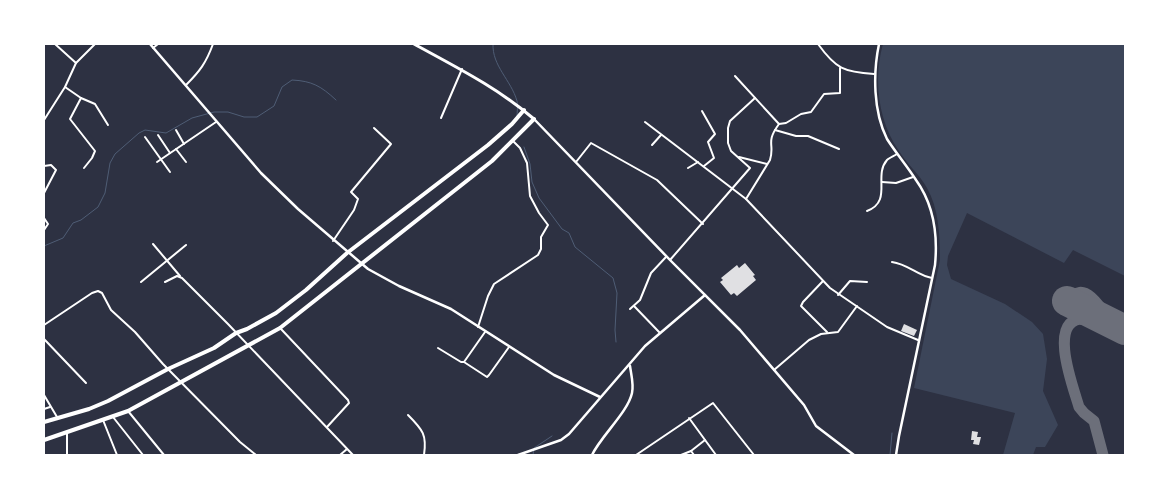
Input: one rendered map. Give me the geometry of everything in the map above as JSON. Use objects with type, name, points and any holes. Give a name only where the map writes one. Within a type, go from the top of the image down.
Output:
[{"type":"highway","points":[[44,422],[89,409],[108,401],[168,369],[214,348],[236,332],[247,330],[284,308],[347,253],[488,146],[524,110]]},
{"type":"highway","points":[[44,440],[128,411],[280,328],[484,167],[513,142],[534,119]]},
{"type":"main road","points":[[414,44],[462,69],[520,106],[534,119]]},
{"type":"street","points":[[55,44],[76,63]]},
{"type":"street","points":[[44,120],[65,87],[76,63],[96,44]]},
{"type":"street","points":[[150,44],[261,173],[347,253],[368,269],[399,286],[436,302],[572,385],[600,398]]},
{"type":"street","points":[[153,48],[158,44]]},
{"type":"street","points":[[186,85],[205,64],[213,44]]},
{"type":"street","points":[[818,44],[840,68],[875,74]]},
{"type":"street","points":[[879,44],[875,74],[878,111],[887,138],[914,176],[933,214],[937,249],[896,455]]},
{"type":"street","points":[[746,199],[771,156],[771,137],[779,124],[786,123],[801,114],[811,112],[824,94],[840,93],[840,68]]},
{"type":"street","points":[[440,118],[462,69]]},
{"type":"street","points":[[735,76],[779,124]]},
{"type":"street","points":[[65,87],[81,98],[95,104],[108,125]]},
{"type":"street","points":[[81,98],[70,119],[95,151],[84,168]]},
{"type":"street","points":[[670,260],[750,168],[729,147],[728,136],[730,121],[755,98]]},
{"type":"street","points":[[702,111],[715,134],[708,142],[714,158],[704,166]]},
{"type":"street","points":[[534,119],[740,330],[804,405],[816,426],[854,455]]},
{"type":"street","points":[[157,162],[216,122]]},
{"type":"street","points":[[645,122],[746,199],[838,295],[887,327],[918,340]]},
{"type":"street","points":[[333,240],[356,206],[358,199],[350,192],[391,144],[374,128]]},
{"type":"street","points":[[176,130],[184,144]]},
{"type":"street","points":[[775,130],[796,136],[808,136],[839,149]]},
{"type":"street","points":[[158,135],[170,153]]},
{"type":"street","points":[[652,145],[661,135]]},
{"type":"street","points":[[145,137],[170,172]]},
{"type":"street","points":[[478,327],[491,289],[502,279],[538,255],[541,249],[541,237],[548,225],[530,196],[527,163],[520,148],[513,142]]},
{"type":"street","points":[[576,162],[591,143],[657,180],[703,224]]},
{"type":"street","points":[[176,149],[186,162]]},
{"type":"street","points":[[867,211],[879,202],[882,173],[887,160],[897,154]]},
{"type":"street","points":[[737,156],[767,164]]},
{"type":"street","points":[[688,168],[698,162]]},
{"type":"street","points":[[44,166],[51,165],[56,170],[44,193]]},
{"type":"street","points":[[882,182],[896,183],[914,176]]},
{"type":"street","points":[[44,218],[48,224],[44,230]]},
{"type":"street","points":[[153,244],[180,276],[354,455]]},
{"type":"street","points":[[141,282],[186,245]]},
{"type":"street","points":[[630,309],[638,303],[651,273],[666,256]]},
{"type":"street","points":[[892,262],[902,264],[924,276],[932,278]]},
{"type":"street","points":[[165,282],[173,277],[180,276]]},
{"type":"street","points":[[823,281],[801,306],[827,332]]},
{"type":"street","points":[[838,295],[850,281],[867,282]]},
{"type":"street","points":[[44,325],[89,295],[98,291],[102,293],[111,310],[135,332],[168,369],[240,442],[256,455]]},
{"type":"street","points":[[518,455],[565,438],[630,366],[645,346],[705,295]]},
{"type":"street","points":[[634,306],[660,334]]},
{"type":"street","points":[[774,370],[803,344],[815,336],[827,332],[838,332],[857,306]]},
{"type":"street","points":[[280,328],[348,400],[345,408],[327,427]]},
{"type":"street","points":[[464,362],[485,332]]},
{"type":"street","points":[[44,339],[86,383]]},
{"type":"street","points":[[438,348],[487,376],[510,347]]},
{"type":"street","points":[[592,455],[629,401],[632,392],[630,366]]},
{"type":"street","points":[[44,395],[57,418]]},
{"type":"street","points":[[636,455],[713,403],[754,455]]},
{"type":"street","points":[[44,410],[50,407]]},
{"type":"street","points":[[128,411],[164,455]]},
{"type":"street","points":[[408,416],[423,432],[426,443],[424,455]]},
{"type":"street","points":[[113,417],[143,455]]},
{"type":"street","points":[[689,418],[716,455]]},
{"type":"street","points":[[103,420],[117,455]]},
{"type":"street","points":[[67,432],[67,455]]},
{"type":"street","points":[[681,455],[691,451],[705,440]]},
{"type":"street","points":[[340,455],[347,449]]},
{"type":"street","points":[[691,451],[694,455]]},
{"type":"shaded area","points":[[883,44],[1125,44],[1125,276],[1073,250],[1064,263],[967,213],[948,256],[947,265],[951,279],[1005,304],[1032,322],[1043,334],[1047,359],[1043,391],[1058,425],[1045,447],[1036,447],[1033,455],[1003,455],[1015,413],[914,388],[940,260],[939,233],[931,196],[924,183],[902,156],[886,127],[879,99],[878,85],[878,71]]},
{"type":"building","points":[[745,263],[755,275],[753,276],[756,280],[737,296],[734,293],[731,295],[720,282],[723,280],[721,278],[737,265],[739,268]]},
{"type":"building","points":[[904,324],[917,330],[914,336],[901,331]]},
{"type":"building","points":[[972,431],[978,432],[977,437],[981,437],[979,445],[973,444],[974,440],[971,440]]},
{"type":"waterway","points":[[493,44],[495,59],[511,86],[517,101],[517,117]]},
{"type":"waterway","points":[[44,246],[63,238],[73,223],[81,220],[98,207],[105,193],[110,163],[115,154],[139,133],[145,130],[166,133],[192,118],[214,112],[228,112],[244,117],[257,117],[274,106],[282,87],[292,80],[316,85],[336,100]]},
{"type":"waterway","points":[[524,147],[530,164],[532,182],[539,198],[562,229],[569,233],[575,247],[613,278],[617,293],[616,342]]},
{"type":"waterway","points":[[890,455],[892,433]]},
{"type":"waterway","points":[[533,455],[534,448],[552,436]]},
{"type":"taxiway","points":[[1081,319],[1071,310],[1070,303],[1075,295],[1080,292],[1092,298],[1111,323]]},
{"type":"taxiway","points":[[1103,455],[1094,421],[1079,407],[1069,372],[1064,344],[1066,332],[1071,323],[1080,319],[1111,323]]},
{"type":"runway","points":[[1067,301],[1125,330]]}]
